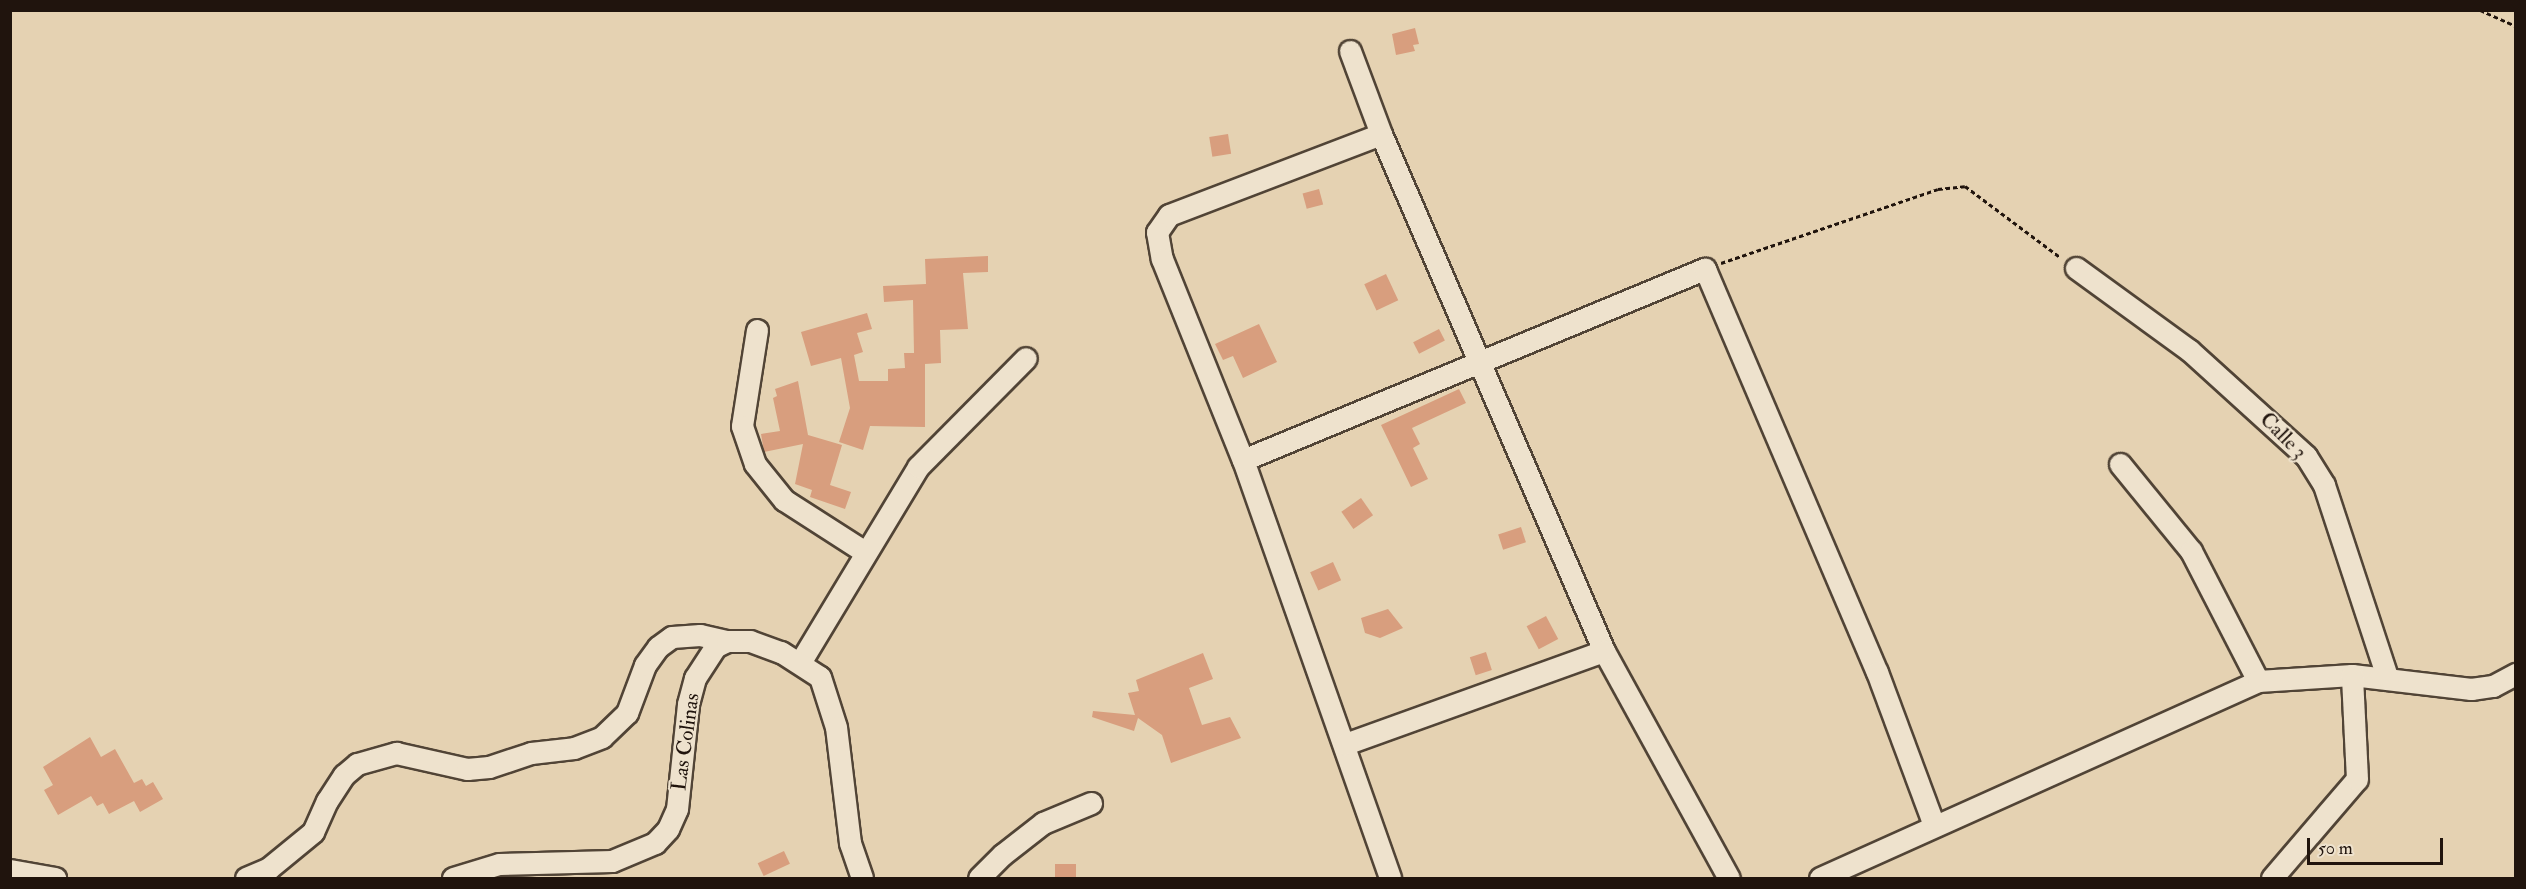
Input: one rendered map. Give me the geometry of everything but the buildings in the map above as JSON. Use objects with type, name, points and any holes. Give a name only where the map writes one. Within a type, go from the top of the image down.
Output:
[{"type":"street","points":[[1350,51],[1380,134],[1604,651],[1729,879]]},
{"type":"street","points":[[1380,134],[1169,214],[1160,223],[1157,232],[1162,259],[1243,460],[1345,744],[1390,879]]},
{"type":"street","name":"Calle 3","points":[[2076,268],[2189,350],[2306,456],[2324,485],[2387,677]]},
{"type":"street","points":[[1243,460],[1705,269],[1877,672],[1934,825]]},
{"type":"street","points":[[757,330],[742,426],[755,464],[784,500],[865,552]]},
{"type":"street","points":[[801,662],[865,552],[918,468],[1026,358]]},
{"type":"street","points":[[2121,464],[2190,551],[2258,681]]},
{"type":"street","points":[[246,879],[269,868],[313,832],[327,801],[344,775],[357,764],[396,753],[467,769],[489,767],[531,753],[574,748],[602,737],[627,713],[645,665],[658,647],[672,637],[700,635],[727,641],[750,642],[801,662],[820,677],[836,727],[850,843],[862,879]]},
{"type":"street","name":"Las Colinas","points":[[453,879],[499,864],[612,861],[655,843],[668,829],[677,809],[688,704],[695,678],[715,647],[727,641]]},
{"type":"street","points":[[1345,744],[1604,651]]},
{"type":"street","points":[[1820,879],[1934,825],[2258,681],[2352,675],[2387,677],[2471,689],[2493,686],[2516,674]]},
{"type":"street","points":[[2272,879],[2357,779],[2352,675]]},
{"type":"street","points":[[979,879],[1002,855],[1043,823],[1091,803]]},
{"type":"street","points":[[10,870],[55,879]]},
{"type":"path","points":[[2480,10],[2516,26]]},
{"type":"path","points":[[1705,269],[1938,189],[1965,186],[2076,268]]}]
